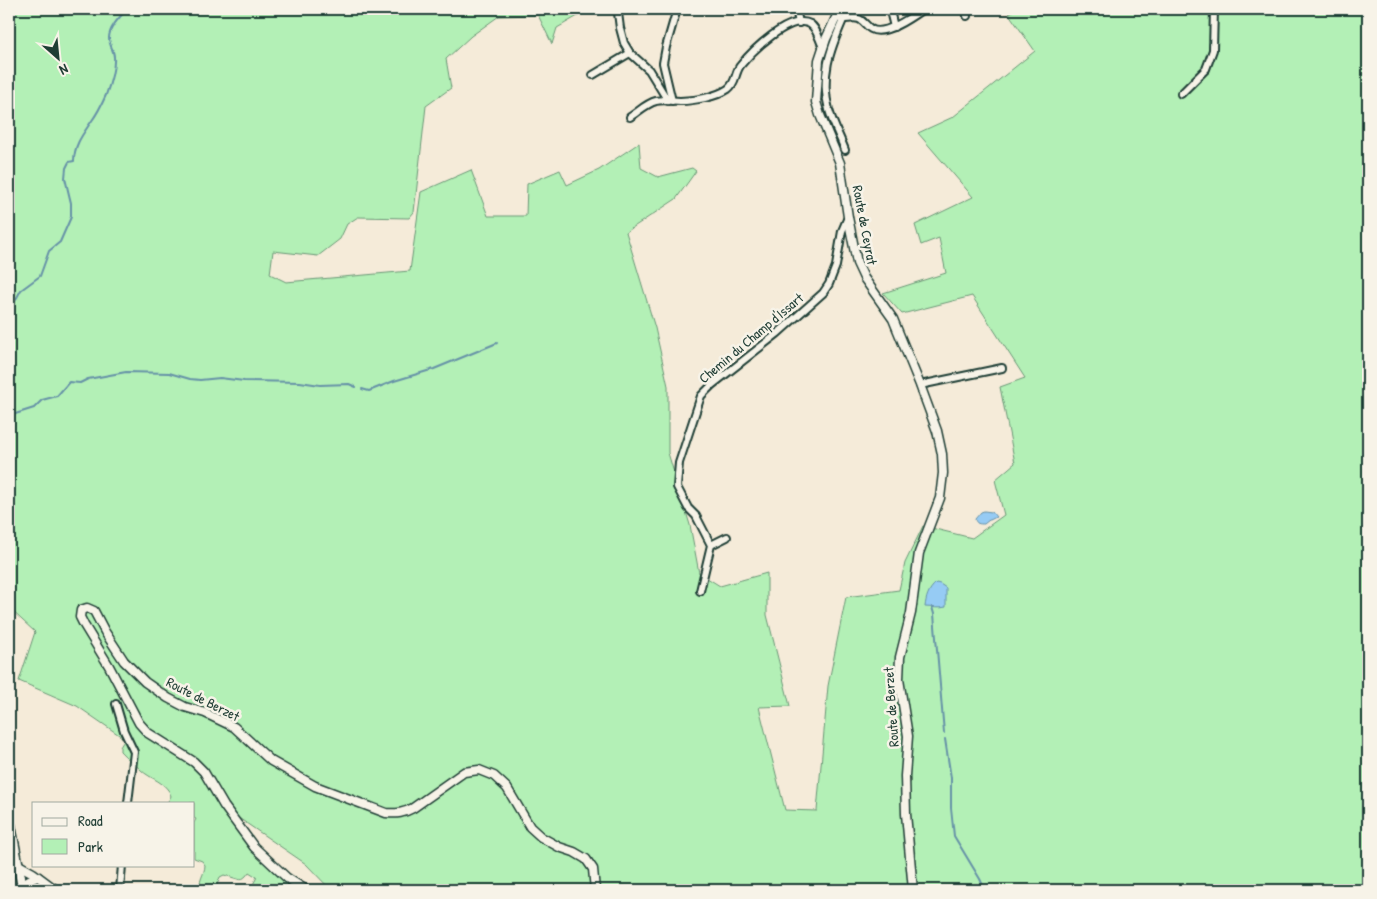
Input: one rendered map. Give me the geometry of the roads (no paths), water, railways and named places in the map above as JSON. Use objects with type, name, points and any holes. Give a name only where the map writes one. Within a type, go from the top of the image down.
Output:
[{"type":"main road","points":[[9,818],[22,888]]},
{"type":"street","points":[[670,101],[663,64],[676,9]]},
{"type":"street","points":[[796,9],[798,23]]},
{"type":"street","name":"Route de Ceyrat","points":[[840,9],[834,18],[819,60],[816,102],[840,163],[857,263],[864,278],[893,319],[937,431],[942,454],[943,473],[940,498],[918,554]]},
{"type":"street","points":[[894,27],[891,15],[895,9]]},
{"type":"street","points":[[834,18],[843,20],[854,18],[875,31],[881,31],[894,27],[923,9]]},
{"type":"street","points":[[1181,94],[1206,69],[1213,50],[1214,9]]},
{"type":"street","points":[[618,13],[624,43],[630,53],[649,70],[670,101]]},
{"type":"street","points":[[843,20],[828,57],[826,99],[845,150]]},
{"type":"street","points":[[630,117],[656,101],[700,99],[728,89],[733,84],[739,67],[754,50],[772,35],[792,24],[809,24],[815,30],[823,47]]},
{"type":"street","points":[[593,75],[630,53]]},
{"type":"street","name":"Chemin du Champ d'Issart","points":[[711,545],[696,516],[688,508],[677,487],[679,463],[701,396],[712,385],[777,334],[823,293],[830,284],[836,266],[842,231],[848,217]]},
{"type":"street","points":[[920,385],[1002,368]]},
{"type":"street","points":[[700,591],[711,545],[727,537]]},
{"type":"street","name":"Route de Berzet","points":[[913,890],[906,814],[905,776],[908,736],[900,679],[900,657],[911,612],[918,554]]},
{"type":"street","name":"Route de Berzet","points":[[306,890],[287,878],[254,847],[224,806],[204,772],[194,762],[148,733],[139,723],[109,666],[84,625],[80,617],[81,610],[87,608],[94,611],[124,661],[145,682],[168,698],[234,727],[271,761],[315,786],[386,813],[396,814],[404,813],[413,808],[464,772],[478,770],[494,776],[507,788],[530,827],[541,837],[586,859],[593,868],[594,890]]},
{"type":"street","points":[[116,704],[124,732],[134,752],[128,802]]},
{"type":"street","points":[[17,864],[56,890]]},
{"type":"street","points":[[117,866],[121,876]]},
{"type":"street","points":[[120,890],[122,866]]},
{"type":"street","points":[[22,888],[29,880],[38,877]]},
{"type":"water","points":[[984,511],[992,512],[996,517],[984,524],[976,522],[975,519]]},
{"type":"water","points":[[936,583],[946,588],[946,607],[925,607],[928,594]]},
{"type":"waterway","points":[[9,312],[21,290],[40,276],[49,251],[60,242],[71,217],[71,203],[65,178],[66,168],[69,162],[74,161],[74,155],[80,140],[106,95],[114,62],[114,54],[109,41],[110,34],[116,22],[127,9]]},
{"type":"waterway","points":[[362,389],[369,391],[434,369],[497,343]]},
{"type":"waterway","points":[[9,416],[34,408],[42,400],[57,396],[69,382],[80,383],[88,379],[126,372],[169,373],[200,380],[220,378],[244,381],[300,382],[320,385],[349,384],[356,387]]},
{"type":"waterway","points":[[932,607],[944,733]]},
{"type":"waterway","points":[[945,739],[951,778],[951,808],[954,836],[985,890]]}]
